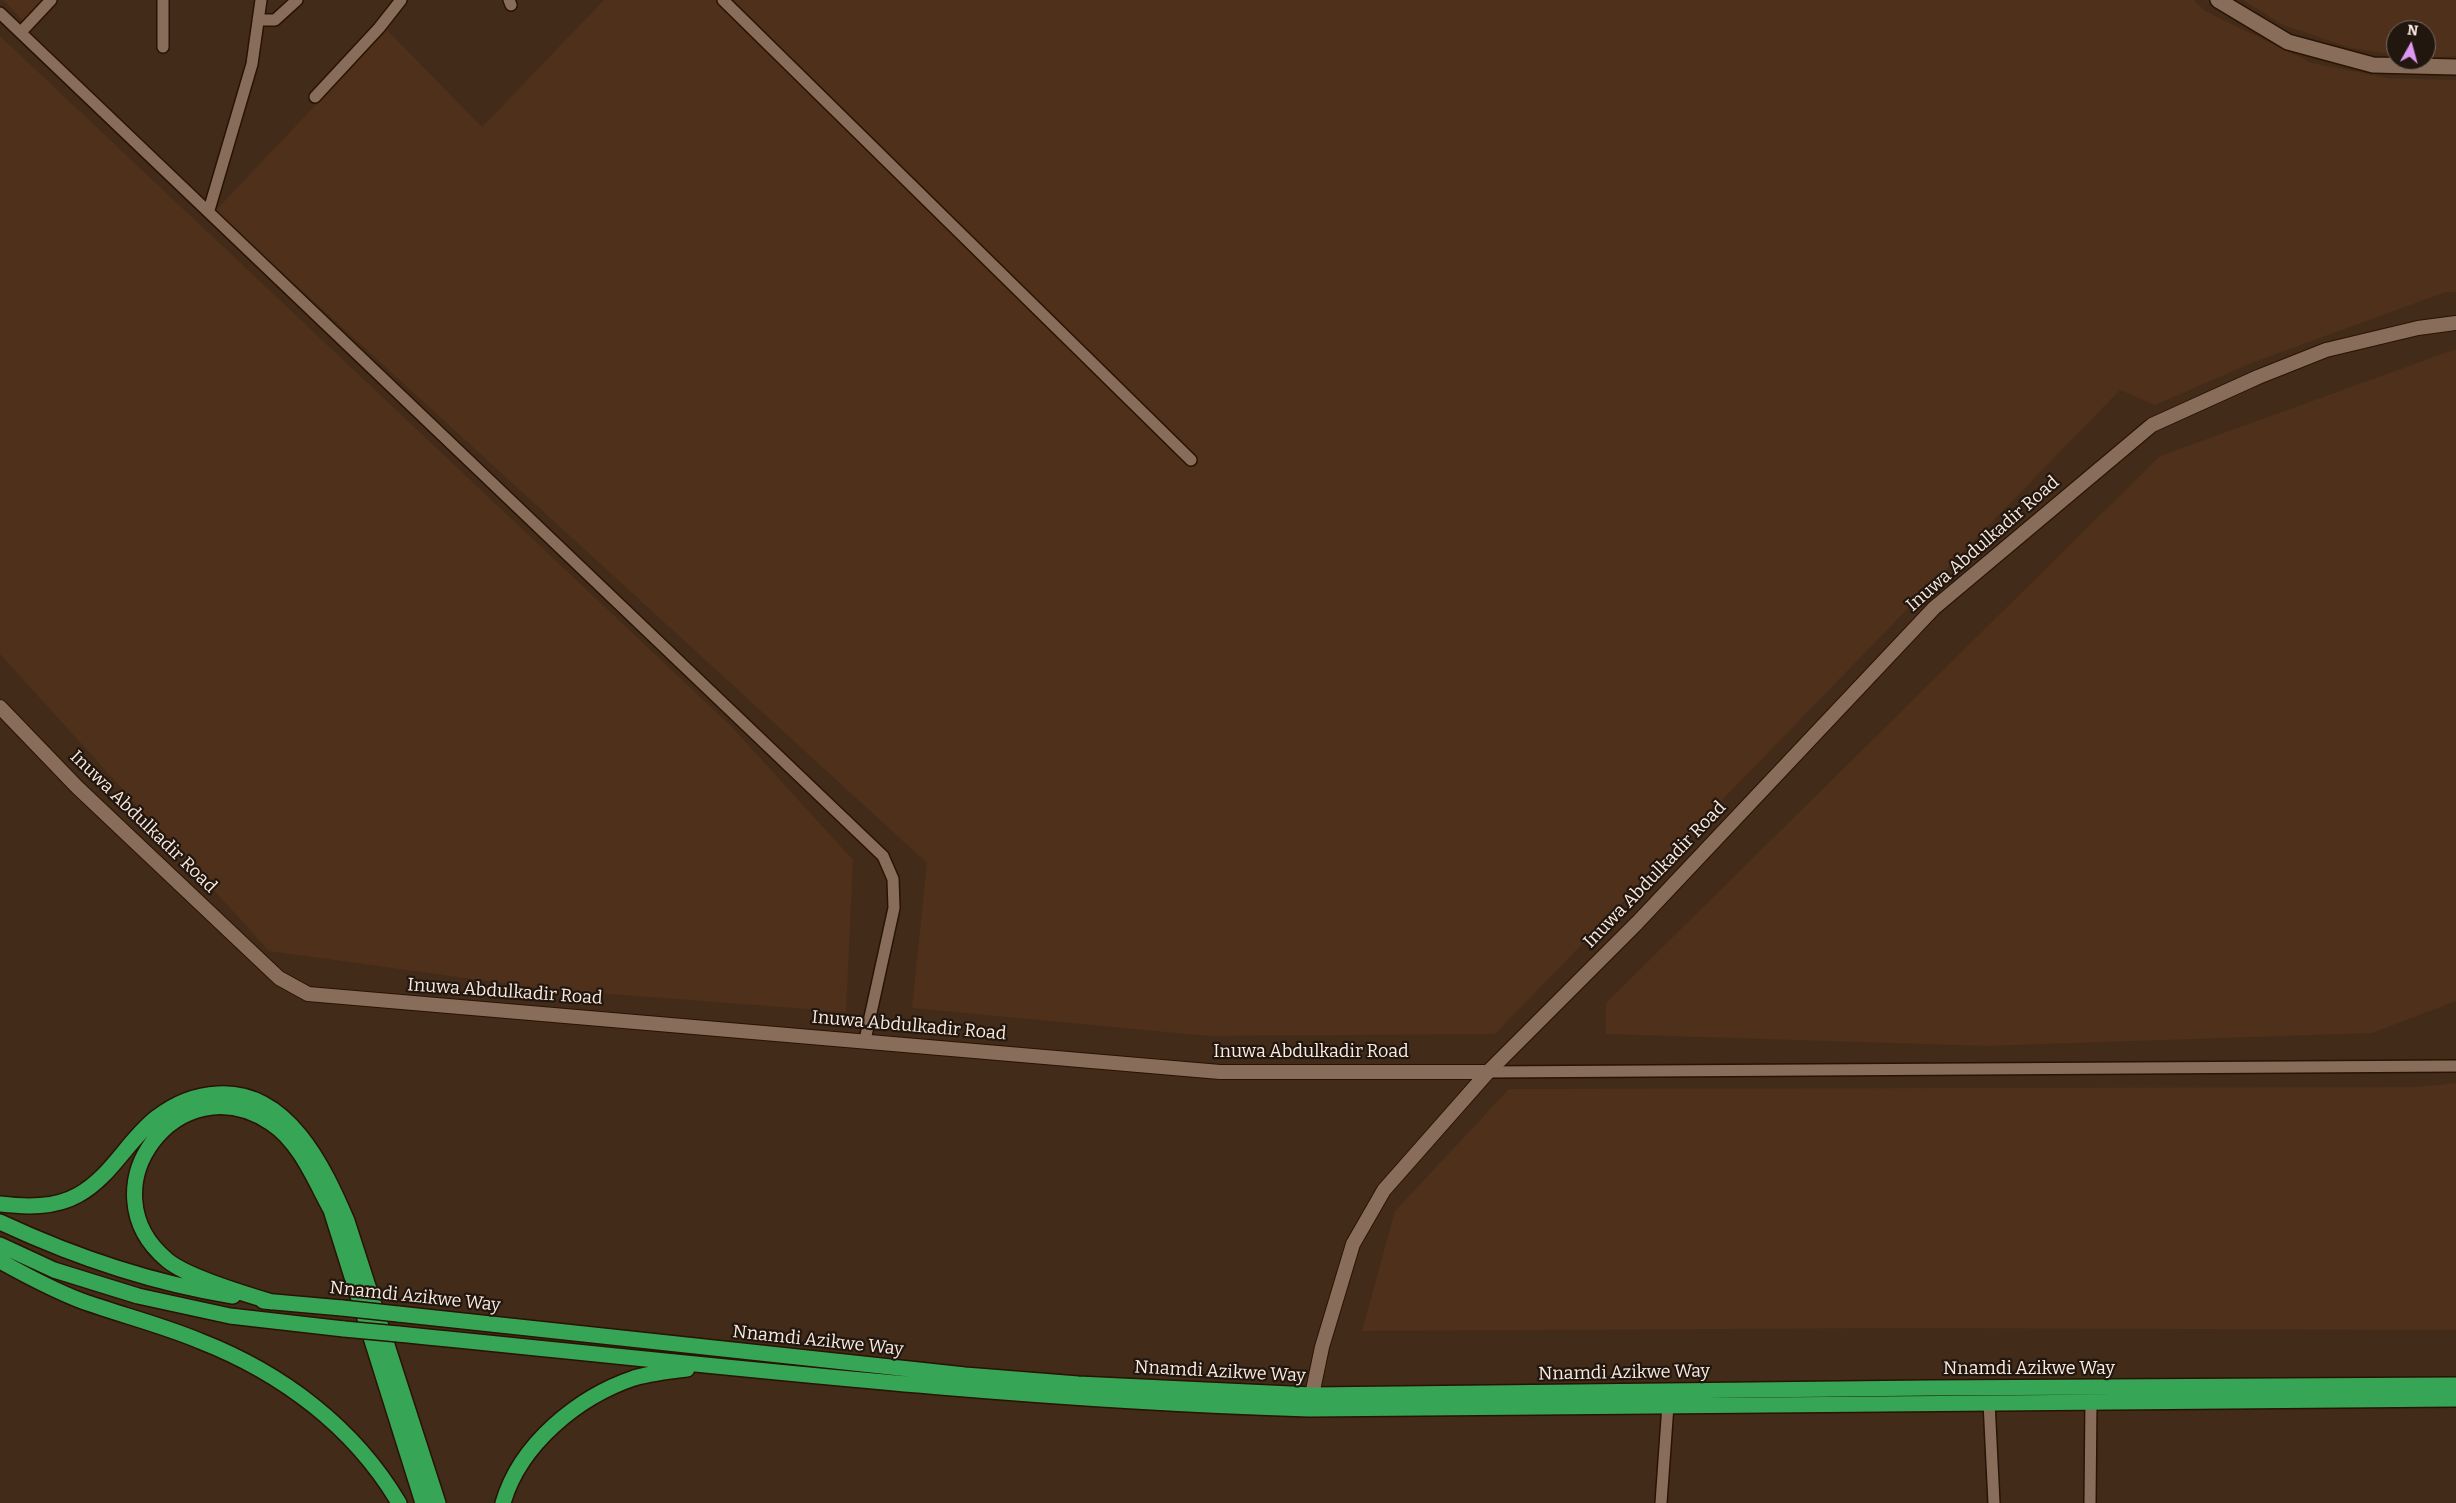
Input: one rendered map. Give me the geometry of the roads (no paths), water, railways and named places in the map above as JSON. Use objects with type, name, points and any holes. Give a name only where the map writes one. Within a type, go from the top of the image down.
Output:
[{"type":"highway","points":[[0,1204],[41,1206],[76,1196],[91,1186],[112,1167],[154,1119],[186,1100],[204,1095],[226,1094],[262,1102],[297,1132],[324,1169],[335,1193],[347,1221],[438,1503]]},
{"type":"highway","points":[[272,1302],[241,1293],[167,1261],[152,1244],[140,1225],[135,1203],[135,1188],[140,1164],[151,1143],[166,1126],[183,1114],[208,1108],[230,1108],[252,1113],[272,1124],[290,1142],[308,1168],[331,1210],[423,1503]]},
{"type":"highway","name":"Nnamdi Azikwe Way","points":[[0,1222],[63,1250],[152,1280],[195,1290],[272,1302],[965,1375],[1310,1402],[1928,1388],[2456,1385]]},
{"type":"highway","name":"Nnamdi Azikwe Way","points":[[0,1245],[54,1270],[138,1296],[230,1316],[344,1329],[936,1387],[1108,1400],[1668,1405],[2456,1399]]},
{"type":"highway","points":[[0,1261],[39,1284],[81,1301],[200,1340],[242,1359],[280,1380],[312,1403],[350,1438],[384,1477],[399,1503]]},
{"type":"highway","points":[[503,1503],[525,1459],[538,1442],[573,1410],[611,1388],[634,1378],[659,1372],[714,1365]]},
{"type":"main road","points":[[2218,0],[2288,42],[2372,65],[2456,66]]},
{"type":"street","points":[[22,32],[51,0]]},
{"type":"street","points":[[163,0],[163,47]]},
{"type":"street","points":[[209,210],[252,64],[261,0]]},
{"type":"street","points":[[258,20],[275,20],[297,0]]},
{"type":"street","points":[[315,97],[379,28],[401,0]]},
{"type":"street","points":[[723,0],[1191,460]]},
{"type":"street","points":[[0,12],[883,856],[893,879],[894,908],[865,1040]]},
{"type":"street","name":"Inuwa Abdulkadir Road","points":[[0,707],[77,787],[279,978],[308,994],[865,1040],[1220,1072],[1488,1072],[1637,923],[1934,608],[2152,425],[2258,376],[2326,350],[2418,328],[2456,323]]},
{"type":"street","points":[[1310,1402],[1322,1347],[1353,1244],[1384,1190],[1488,1072],[2456,1066]]},
{"type":"street","points":[[2090,1401],[2090,1503]]},
{"type":"street","points":[[1989,1402],[1994,1503]]},
{"type":"street","points":[[1661,1503],[1668,1405]]}]
